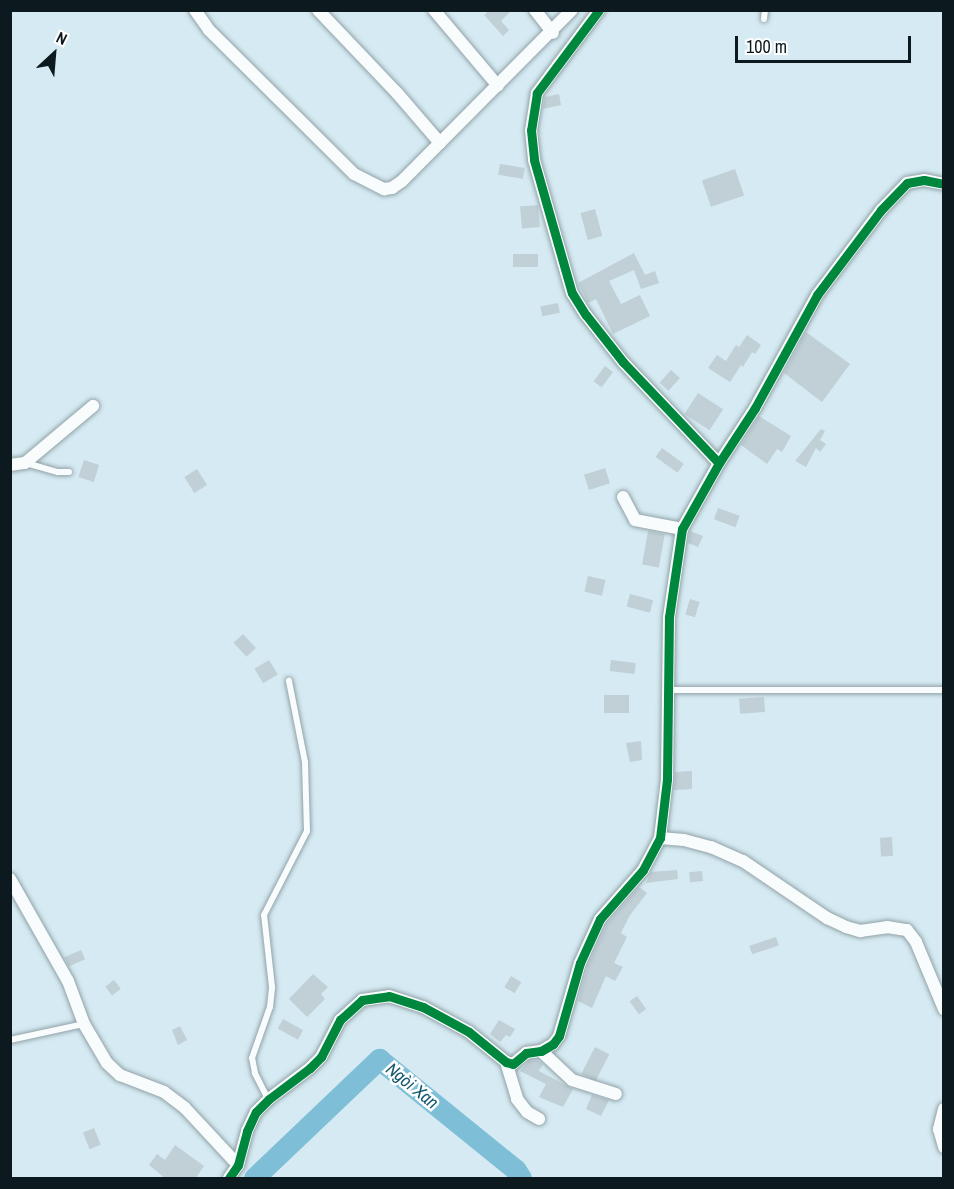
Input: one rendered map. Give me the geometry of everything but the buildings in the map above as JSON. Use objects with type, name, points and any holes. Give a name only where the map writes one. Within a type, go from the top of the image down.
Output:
[{"type":"street","points":[[195,10],[209,30],[354,174],[379,188],[392,188],[553,33],[572,10]]},
{"type":"street","points":[[318,10],[397,93],[440,143]]},
{"type":"street","points":[[434,10],[498,86]]},
{"type":"street","points":[[535,10],[553,33]]},
{"type":"street","points":[[599,10],[537,93],[531,129],[534,160],[572,293],[623,362],[719,463]]},
{"type":"street","points":[[229,1179],[238,1165],[252,1119],[268,1099],[321,1057],[346,1012],[362,1000],[378,996],[401,999],[439,1015],[469,1032],[506,1062],[513,1064],[526,1053],[541,1052],[554,1044],[559,1036],[580,963],[600,919],[643,870],[660,838],[667,779],[669,617],[682,529],[719,463],[755,408],[817,295],[881,210],[907,183],[924,180],[944,184]]},
{"type":"street","points":[[10,465],[25,463],[93,406]]},
{"type":"street","points":[[623,497],[635,520],[682,529]]},
{"type":"street","points":[[660,838],[684,840],[711,847],[743,861],[827,918],[846,927],[860,931],[887,927],[908,930],[916,942],[944,1009]]},
{"type":"street","points":[[10,879],[68,981],[84,1024],[107,1063],[120,1075],[164,1092],[185,1108],[238,1165]]},
{"type":"street","points":[[541,1052],[572,1080],[616,1094]]},
{"type":"street","points":[[506,1062],[518,1099],[527,1112],[539,1119]]},
{"type":"street","points":[[944,1109],[939,1129],[944,1147]]},
{"type":"lane","points":[[764,19],[765,10]]},
{"type":"lane","points":[[25,463],[58,472],[69,472]]},
{"type":"lane","points":[[268,1099],[255,1073],[252,1058],[270,1007],[271,975],[266,951],[264,915],[307,831],[305,762],[289,681]]},
{"type":"lane","points":[[669,690],[944,690]]},
{"type":"lane","points":[[10,1040],[84,1024]]},
{"type":"waterway","name":"Ngòi Xan","points":[[254,1178],[379,1059],[516,1170],[521,1178]]},
{"type":"cycle path","points":[[599,10],[537,93],[531,130],[534,160],[572,293],[586,315],[623,362],[719,463]]},
{"type":"cycle path","points":[[229,1178],[238,1165],[247,1131],[256,1112],[321,1057],[340,1020],[362,1000],[389,996],[423,1007],[469,1032],[506,1062],[513,1064],[526,1053],[541,1051],[553,1044],[559,1036],[580,963],[600,919],[643,870],[660,838],[667,779],[669,617],[682,529],[719,463],[755,408],[817,295],[881,210],[907,183],[924,180],[944,184]]}]
